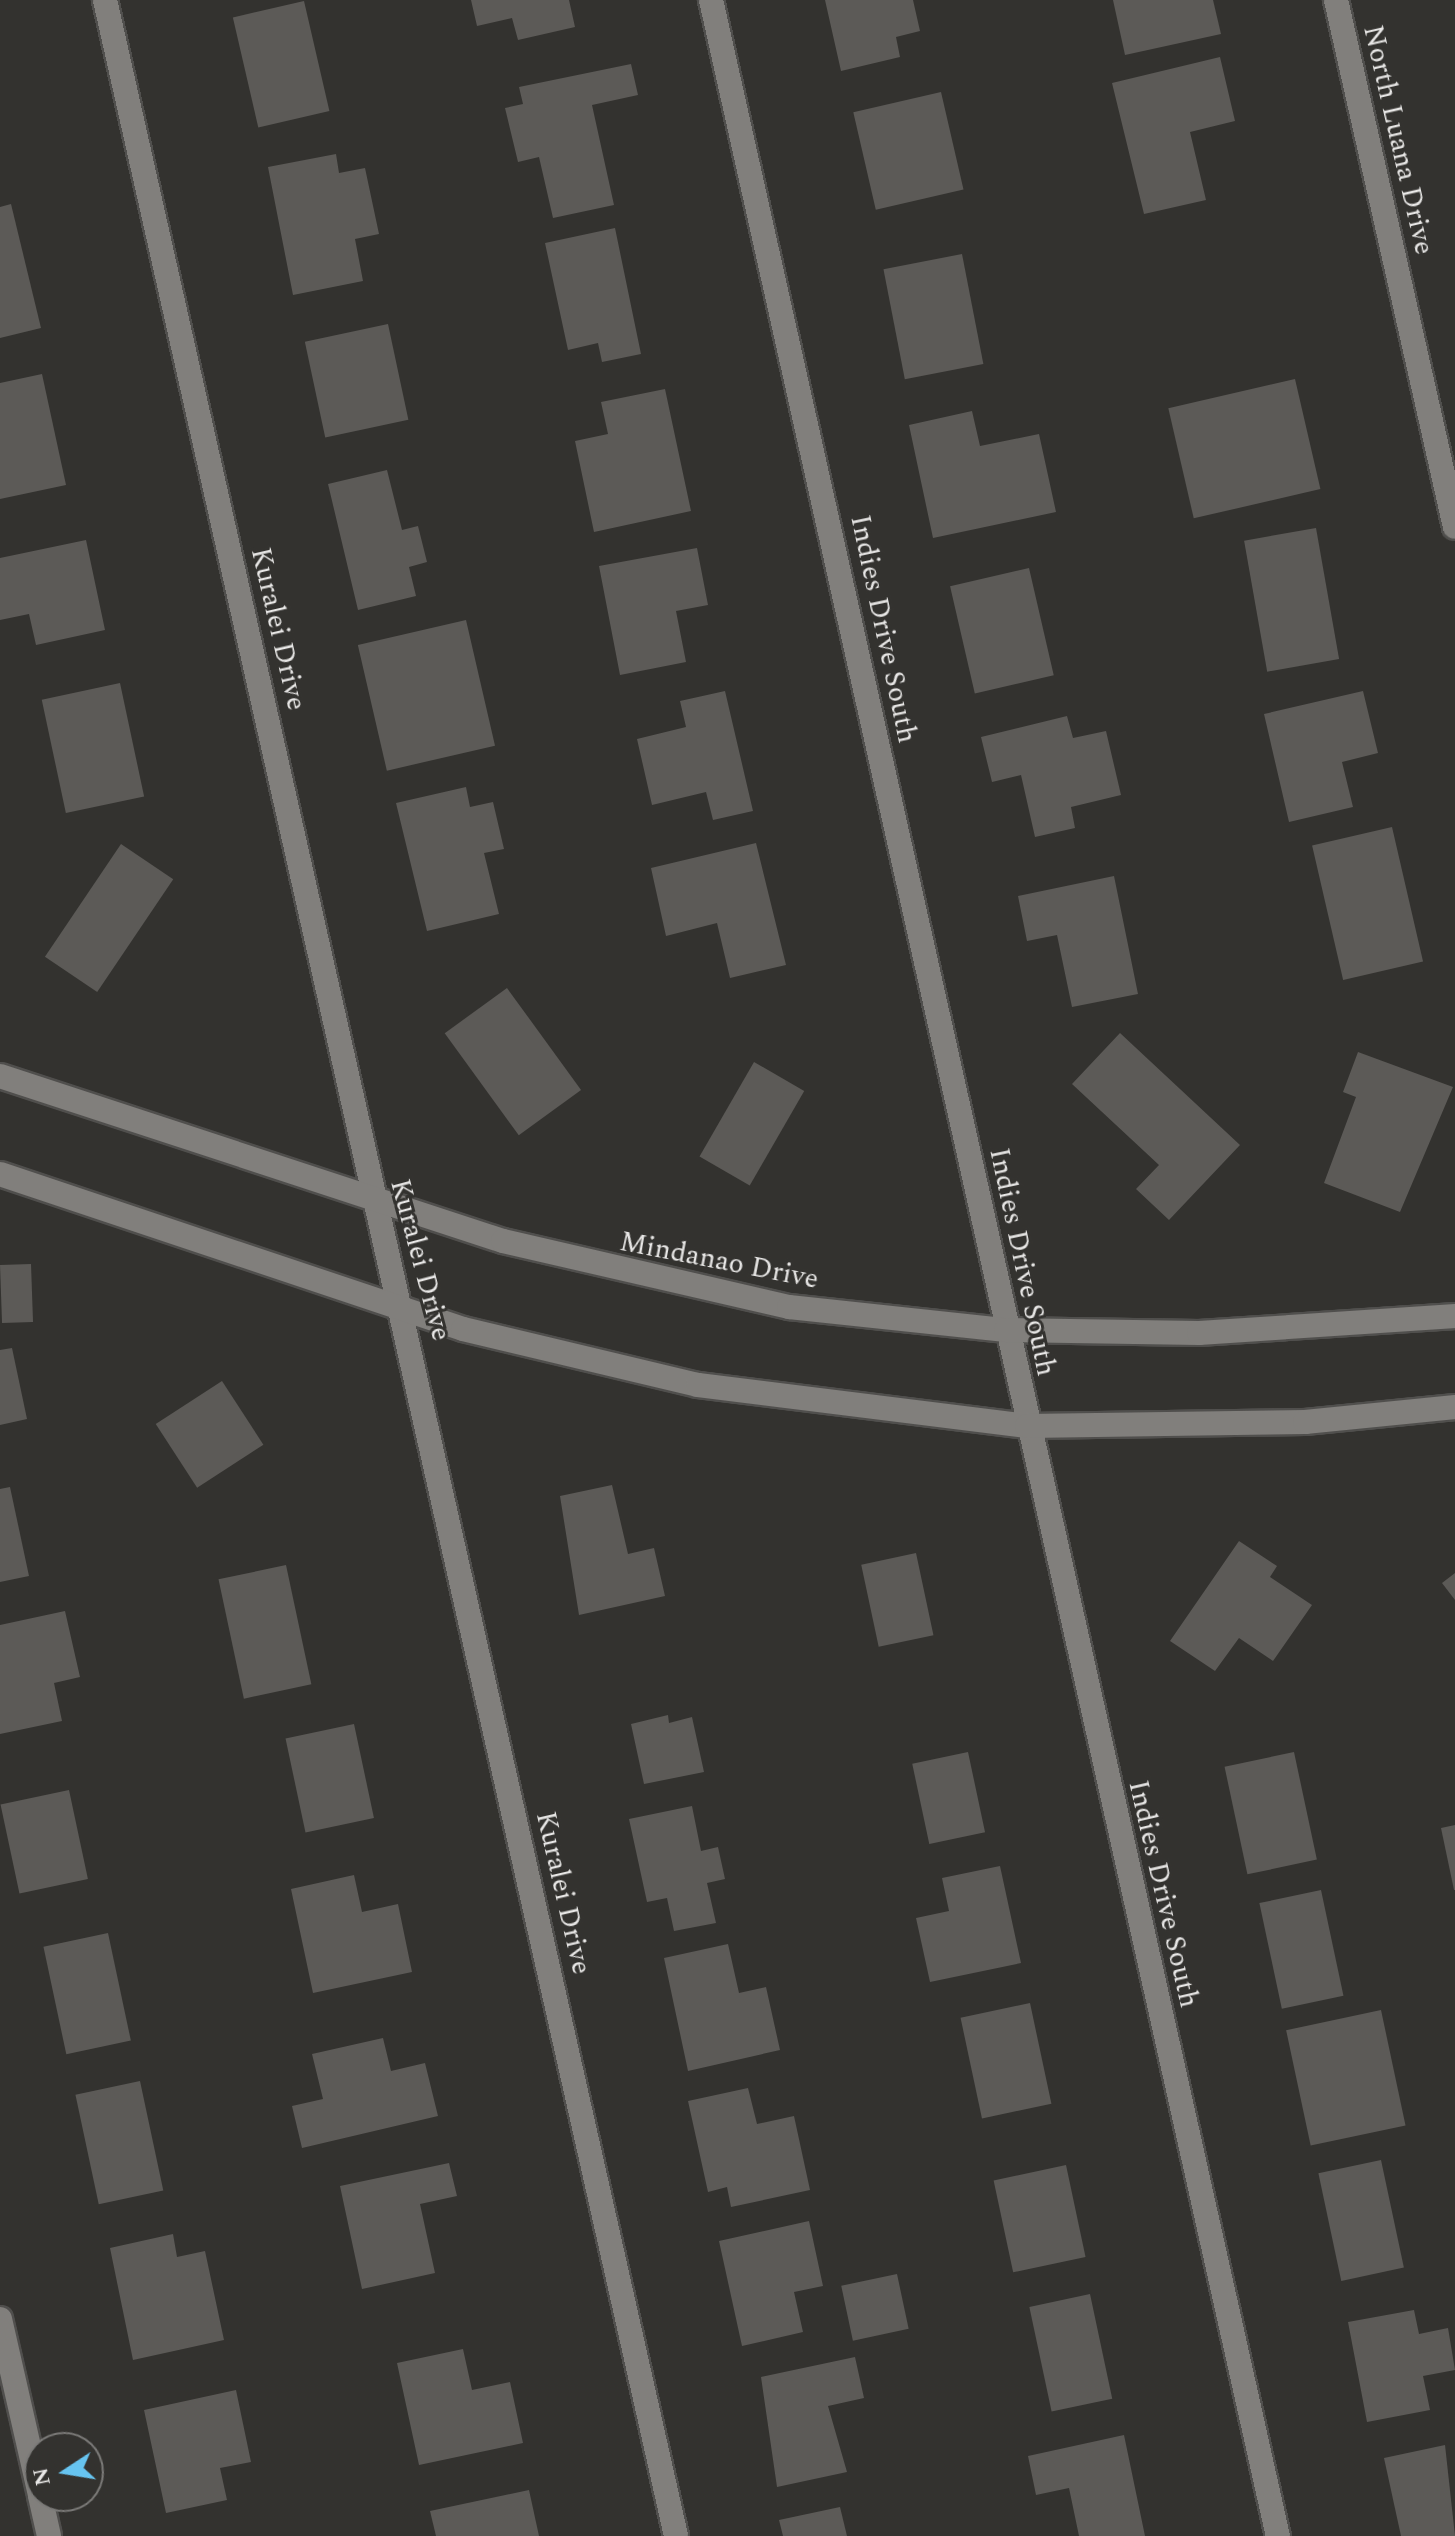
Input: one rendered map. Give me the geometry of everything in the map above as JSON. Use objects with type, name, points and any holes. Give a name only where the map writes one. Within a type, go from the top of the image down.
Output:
[{"type":"street","name":"Kuralei Drive","points":[[105,0],[676,2536]]},
{"type":"street","name":"Indies Drive South","points":[[711,0],[1027,1426],[1278,2536]]},
{"type":"street","name":"North Luana Drive","points":[[1336,0],[1455,527]]},
{"type":"street","name":"Mindanao Drive","points":[[0,1076],[373,1201],[696,1291],[899,1322],[1006,1330],[1199,1333],[1455,1316]]},
{"type":"street","points":[[0,1174],[463,1329],[698,1385],[1027,1426],[1305,1422],[1455,1407]]},
{"type":"street","points":[[0,2319],[26,2432]]},
{"type":"street","points":[[44,2512],[49,2536]]},
{"type":"building","points":[[471,0],[569,0],[575,27],[518,40],[512,18],[477,26]]},
{"type":"building","points":[[825,0],[913,0],[920,31],[896,37],[900,57],[841,71]]},
{"type":"building","points":[[1113,0],[1213,0],[1221,34],[1125,55]]},
{"type":"building","points":[[304,1],[329,111],[258,128],[233,17]]},
{"type":"building","points":[[1220,57],[1235,121],[1190,132],[1206,200],[1144,214],[1112,83]]},
{"type":"building","points":[[631,64],[638,95],[592,105],[614,205],[553,218],[539,157],[518,162],[505,108],[523,104],[519,87]]},
{"type":"building","points":[[941,92],[963,189],[876,210],[853,112]]},
{"type":"building","points":[[336,154],[339,173],[365,168],[379,234],[355,239],[363,281],[293,295],[268,167]]},
{"type":"building","points":[[11,204],[41,328],[0,338],[0,207]]},
{"type":"building","points":[[615,228],[641,354],[602,362],[598,343],[568,350],[545,243]]},
{"type":"building","points":[[962,254],[983,364],[905,379],[883,269]]},
{"type":"building","points":[[388,324],[408,420],[325,438],[305,342]]},
{"type":"building","points":[[42,374],[66,485],[0,499],[0,383]]},
{"type":"building","points":[[1295,379],[1320,489],[1194,518],[1168,408]]},
{"type":"building","points":[[665,389],[691,511],[594,532],[575,441],[608,434],[601,402]]},
{"type":"building","points":[[972,411],[980,446],[1039,434],[1056,512],[933,538],[909,425]]},
{"type":"building","points":[[387,470],[402,530],[418,526],[427,562],[409,567],[416,596],[358,610],[328,484]]},
{"type":"building","points":[[1316,528],[1339,659],[1267,672],[1244,541]]},
{"type":"building","points":[[86,540],[105,630],[36,645],[29,614],[0,620],[0,558]]},
{"type":"building","points":[[697,548],[708,605],[676,611],[686,662],[620,675],[599,566]]},
{"type":"building","points":[[1029,568],[1054,675],[975,693],[950,586]]},
{"type":"building","points":[[466,620],[495,746],[387,771],[358,645]]},
{"type":"building","points":[[120,683],[144,796],[66,813],[42,700]]},
{"type":"building","points":[[725,691],[753,811],[713,820],[706,792],[652,805],[637,739],[686,727],[680,701]]},
{"type":"building","points":[[1363,691],[1378,753],[1342,762],[1353,807],[1289,822],[1264,714]]},
{"type":"building","points":[[1067,716],[1073,738],[1106,731],[1121,795],[1071,807],[1075,828],[1035,837],[1021,775],[992,782],[981,737]]},
{"type":"building","points":[[466,787],[470,807],[493,802],[504,849],[484,853],[499,914],[427,931],[396,803]]},
{"type":"building","points":[[1392,827],[1423,961],[1343,980],[1312,845]]},
{"type":"building","points":[[756,843],[786,965],[730,978],[717,923],[666,936],[651,868]]},
{"type":"building","points":[[121,844],[173,879],[97,992],[45,957]]},
{"type":"building","points":[[1114,876],[1138,994],[1072,1007],[1057,935],[1027,941],[1018,896]]},
{"type":"building","points":[[507,988],[581,1090],[519,1135],[445,1033]]},
{"type":"building","points":[[1120,1033],[1240,1145],[1169,1220],[1136,1189],[1159,1165],[1072,1084]]},
{"type":"building","points":[[1358,1052],[1453,1087],[1400,1212],[1324,1183],[1356,1097],[1343,1092]]},
{"type":"building","points":[[754,1062],[804,1091],[750,1185],[700,1156]]},
{"type":"building","points":[[31,1264],[33,1322],[2,1323],[0,1265]]},
{"type":"building","points":[[12,1348],[27,1419],[0,1425],[0,1350]]},
{"type":"building","points":[[222,1381],[263,1445],[197,1488],[156,1424]]},
{"type":"building","points":[[612,1485],[628,1554],[654,1548],[665,1596],[579,1615],[560,1496]]},
{"type":"building","points":[[10,1487],[29,1576],[0,1582],[0,1489]]},
{"type":"building","points":[[1239,1541],[1277,1566],[1270,1577],[1312,1605],[1273,1661],[1239,1638],[1215,1671],[1170,1641]]},
{"type":"building","points":[[916,1553],[933,1635],[879,1647],[861,1565]]},
{"type":"building","points":[[286,1565],[311,1684],[244,1699],[219,1579]]},
{"type":"building","points":[[1455,1573],[1455,1600],[1442,1583]]},
{"type":"building","points":[[65,1611],[80,1677],[54,1683],[62,1721],[0,1734],[0,1625]]},
{"type":"building","points":[[668,1715],[669,1723],[692,1717],[704,1772],[644,1784],[631,1724]]},
{"type":"building","points":[[354,1724],[374,1818],[305,1832],[286,1739]]},
{"type":"building","points":[[968,1752],[985,1832],[929,1844],[912,1764]]},
{"type":"building","points":[[1294,1752],[1317,1860],[1247,1874],[1225,1767]]},
{"type":"building","points":[[69,1790],[88,1879],[19,1894],[1,1805]]},
{"type":"building","points":[[692,1806],[701,1851],[718,1847],[725,1879],[707,1883],[716,1923],[674,1931],[667,1898],[647,1902],[629,1819]]},
{"type":"building","points":[[1455,1825],[1455,1890],[1454,1890],[1441,1828]]},
{"type":"building","points":[[1000,1866],[1021,1963],[930,1982],[916,1918],[949,1911],[942,1878]]},
{"type":"building","points":[[354,1875],[362,1912],[398,1904],[412,1972],[313,1993],[291,1889]]},
{"type":"building","points":[[1321,1890],[1343,1996],[1282,2009],[1259,1903]]},
{"type":"building","points":[[108,1933],[131,2041],[66,2054],[43,1947]]},
{"type":"building","points":[[728,1944],[739,1993],[766,1987],[780,2050],[688,2071],[664,1958]]},
{"type":"building","points":[[1030,2003],[1051,2104],[982,2119],[961,2018]]},
{"type":"building","points":[[1381,2010],[1406,2125],[1311,2146],[1286,2030]]},
{"type":"building","points":[[383,2038],[391,2071],[425,2063],[438,2116],[302,2148],[292,2106],[323,2099],[312,2054]]},
{"type":"building","points":[[140,2081],[163,2191],[99,2204],[75,2095]]},
{"type":"building","points":[[748,2088],[757,2124],[794,2116],[810,2190],[731,2207],[727,2187],[708,2192],[688,2101]]},
{"type":"building","points":[[1381,2160],[1404,2268],[1341,2281],[1318,2173]]},
{"type":"building","points":[[449,2163],[457,2196],[420,2204],[435,2273],[362,2289],[340,2186]]},
{"type":"building","points":[[1066,2165],[1086,2257],[1013,2272],[994,2180]]},
{"type":"building","points":[[809,2221],[823,2286],[794,2292],[803,2332],[742,2346],[719,2241]]},
{"type":"building","points":[[173,2234],[177,2257],[205,2251],[224,2340],[133,2360],[110,2248]]},
{"type":"building","points":[[897,2274],[909,2329],[853,2341],[841,2286]]},
{"type":"building","points":[[1090,2294],[1112,2399],[1052,2412],[1029,2307]]},
{"type":"building","points":[[1414,2310],[1419,2334],[1448,2328],[1455,2370],[1423,2376],[1430,2410],[1367,2422],[1348,2322]]},
{"type":"building","points":[[463,2349],[472,2390],[510,2382],[523,2443],[419,2465],[397,2363]]},
{"type":"building","points":[[855,2357],[864,2398],[828,2406],[847,2472],[777,2487],[761,2377]]},
{"type":"building","points":[[236,2390],[251,2462],[220,2468],[227,2500],[166,2513],[144,2410]]},
{"type":"building","points":[[1124,2435],[1145,2536],[1079,2536],[1069,2488],[1036,2495],[1028,2456]]},
{"type":"building","points":[[1445,2445],[1455,2536],[1401,2536],[1384,2458]]},
{"type":"building","points":[[529,2490],[539,2536],[436,2536],[430,2511]]},
{"type":"building","points":[[840,2507],[847,2536],[783,2536],[779,2520]]}]
